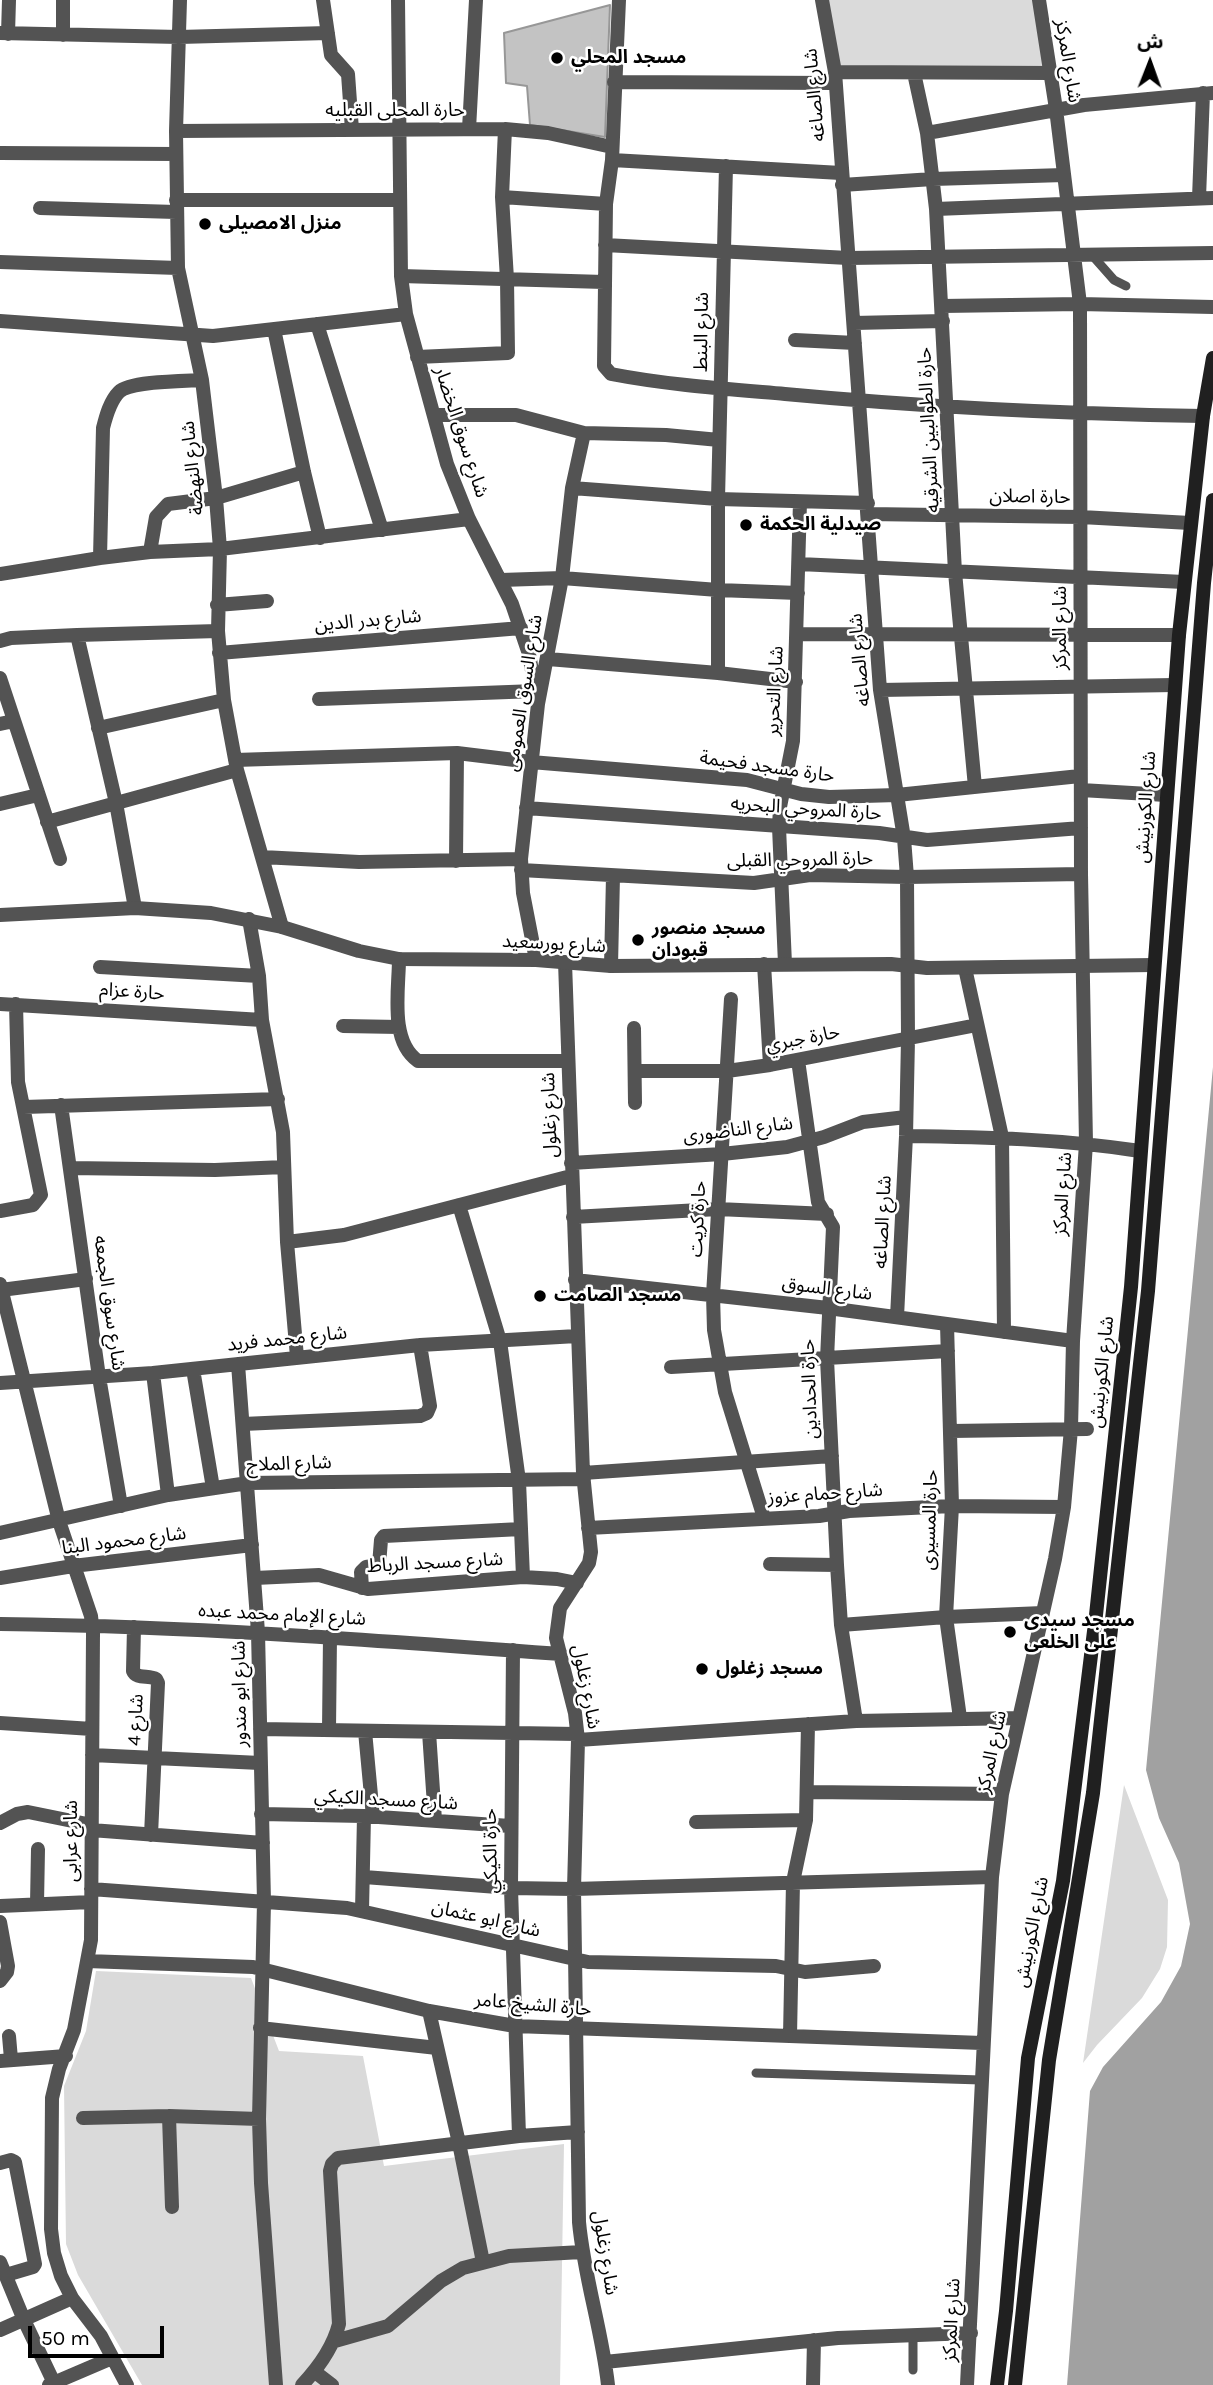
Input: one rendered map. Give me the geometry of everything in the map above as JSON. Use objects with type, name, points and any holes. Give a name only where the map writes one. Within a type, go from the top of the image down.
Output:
[{"type":"main road","name":"شارع الكورنيش","points":[[997,2385],[1028,2057],[1063,1881],[1096,1615],[1131,1287],[1174,685],[1190,523],[1213,358]]},
{"type":"main road","name":"شارع الكورنيش","points":[[1015,2385],[1049,2060],[1093,1793],[1148,1291],[1204,583],[1213,500]]},
{"type":"main road","points":[[1151,1003],[1170,1004]]},
{"type":"street","points":[[9,0],[4,34],[179,37],[328,33]]},
{"type":"street","points":[[63,0],[63,36]]},
{"type":"street","name":"شارع النهضة","points":[[180,0],[176,131],[178,268],[202,380],[216,498],[220,549],[218,631],[224,700],[236,765],[282,927]]},
{"type":"street","points":[[323,0],[331,55],[348,74],[352,130]]},
{"type":"street","name":"شارع سوق الخضار","points":[[398,0],[401,276],[406,314],[447,464],[469,519],[501,580],[521,628],[537,698]]},
{"type":"street","points":[[469,129],[476,0]]},
{"type":"street","points":[[619,0],[612,154],[606,204],[604,360],[607,371],[616,375],[720,388],[947,408],[1203,416]]},
{"type":"street","name":"شارع الصاغه","points":[[822,0],[835,77],[880,690],[904,838],[907,877],[906,1136],[897,1317]]},
{"type":"street","name":"شارع المركز","points":[[967,2385],[992,1877],[1002,1794],[1064,1507],[1071,1429],[1073,1341],[1086,1143],[1081,874],[1080,304],[1056,109],[1039,0]]},
{"type":"street","points":[[614,82],[914,73],[1051,73]]},
{"type":"street","name":"حارة الطوالبين الشرقيه","points":[[914,73],[927,133],[936,209],[960,634],[975,787]]},
{"type":"street","points":[[927,133],[1056,109],[1208,93],[1206,198],[936,209]]},
{"type":"street","points":[[417,357],[508,353],[502,197],[505,129]]},
{"type":"street","name":"حارة المحلى القبليه","points":[[176,131],[505,129],[548,133],[612,154],[841,179],[1064,175]]},
{"type":"street","points":[[0,153],[176,154]]},
{"type":"street","name":"شارع البنط","points":[[718,673],[718,499],[726,166]]},
{"type":"street","points":[[502,197],[606,204]]},
{"type":"street","points":[[40,208],[400,200]]},
{"type":"street","points":[[605,245],[848,258],[1213,253]]},
{"type":"street","points":[[0,261],[178,268]]},
{"type":"street","points":[[401,276],[604,282]]},
{"type":"street","points":[[942,306],[1080,304],[1213,307]]},
{"type":"street","points":[[0,321],[213,336],[406,314]]},
{"type":"street","points":[[853,323],[943,321]]},
{"type":"street","points":[[317,324],[382,530]]},
{"type":"street","points":[[274,329],[320,538]]},
{"type":"street","points":[[795,340],[855,343]]},
{"type":"street","points":[[100,558],[103,428],[107,412],[118,393],[132,386],[202,380]]},
{"type":"street","points":[[434,415],[516,415],[584,433],[666,435],[719,440]]},
{"type":"street","name":"شارع السوق العمومى","points":[[536,960],[523,893],[521,865],[526,808],[537,698],[548,659],[562,578],[572,488],[584,433]]},
{"type":"street","points":[[150,552],[156,517],[168,504],[216,498],[304,472]]},
{"type":"street","name":"حارة اصلان","points":[[572,488],[800,502],[952,515],[1081,517],[1190,523]]},
{"type":"street","name":"شارع التحرير","points":[[785,964],[779,827],[783,789],[793,741],[800,502]]},
{"type":"street","points":[[0,574],[150,552],[220,549],[469,519]]},
{"type":"street","points":[[799,564],[1184,582]]},
{"type":"street","points":[[501,580],[562,578],[798,593]]},
{"type":"street","points":[[217,605],[267,601]]},
{"type":"street","name":"شارع بدر الدين","points":[[219,653],[521,628]]},
{"type":"street","points":[[0,641],[77,635],[218,631]]},
{"type":"street","points":[[797,634],[1179,635]]},
{"type":"street","points":[[77,635],[116,803],[135,908]]},
{"type":"street","points":[[548,659],[796,682]]},
{"type":"street","points":[[0,678],[7,722],[38,795],[60,859]]},
{"type":"street","points":[[880,690],[1174,685]]},
{"type":"street","points":[[318,699],[537,698]]},
{"type":"street","points":[[98,728],[224,700]]},
{"type":"street","points":[[456,861],[457,753]]},
{"type":"street","name":"حارة مسجد فحيمة","points":[[47,822],[236,765],[457,753],[531,762],[747,780],[829,797],[1081,783],[1166,795]]},
{"type":"street","points":[[0,804],[38,795]]},
{"type":"street","name":"حارة المروحي البحريه","points":[[526,808],[879,833],[927,840],[1082,828]]},
{"type":"street","name":"حارة المروحي القبلى","points":[[262,857],[359,862],[456,861],[521,865],[613,876],[754,883],[810,875],[907,877],[1081,874]]},
{"type":"street","points":[[611,966],[613,876]]},
{"type":"street","name":"شارع بورسعيد","points":[[0,915],[135,908],[173,909],[249,919],[359,951],[399,959],[536,960],[611,966],[895,964],[922,968],[965,968],[1154,965]]},
{"type":"street","points":[[249,919],[259,976],[262,1020],[283,1132],[287,1242],[297,1357]]},
{"type":"street","points":[[399,959],[399,1027],[406,1047],[418,1061],[567,1061]]},
{"type":"street","name":"شارع زغلول","points":[[565,962],[583,1476],[591,1552],[589,1563],[567,1595],[557,1623],[556,1638],[575,1713],[577,1737],[574,1889],[577,2192],[582,2252],[608,2385]]},
{"type":"street","points":[[764,964],[770,1065]]},
{"type":"street","points":[[100,967],[259,976]]},
{"type":"street","points":[[965,968],[1002,1137],[1004,1332]]},
{"type":"street","name":"حارة كريت","points":[[731,999],[713,1295],[714,1330],[718,1364],[764,1518]]},
{"type":"street","name":"حارة عزام","points":[[0,1004],[262,1020]]},
{"type":"street","points":[[0,1211],[33,1205],[41,1195],[18,1082],[16,1004]]},
{"type":"street","name":"حارة جبري","points":[[635,1071],[727,1071],[977,1025]]},
{"type":"street","points":[[343,1026],[399,1027]]},
{"type":"street","points":[[634,1028],[635,1103]]},
{"type":"street","name":"حارة الحدادين","points":[[798,1060],[818,1202],[833,1227],[827,1359],[836,1565],[841,1625],[856,1721]]},
{"type":"street","points":[[24,1107],[278,1099]]},
{"type":"street","name":"شارع سوق الجمعه","points":[[61,1105],[99,1377],[121,1506]]},
{"type":"street","name":"شارع الناضورى","points":[[287,1242],[344,1235],[459,1205],[571,1170],[787,1147],[863,1122],[906,1118]]},
{"type":"street","points":[[906,1136],[1002,1137],[1086,1143],[1140,1151]]},
{"type":"street","points":[[70,1168],[187,1171],[284,1167]]},
{"type":"street","points":[[459,1205],[500,1341],[519,1481],[523,1577]]},
{"type":"street","points":[[573,1217],[718,1209],[827,1214]]},
{"type":"street","points":[[1,1287],[86,1279]]},
{"type":"street","name":"شارع السوق","points":[[575,1280],[828,1308],[1073,1341]]},
{"type":"street","name":"شارع عرابى","points":[[1,1287],[7,1340],[24,1381],[59,1521],[92,1625],[91,1940],[74,2030],[59,2069],[52,2098],[51,2229],[61,2276],[72,2298],[88,2316],[127,2385]]},
{"type":"street","name":"حارة المسيرى","points":[[947,1324],[952,1506],[946,1617],[960,1717]]},
{"type":"street","name":"شارع محمد فريد","points":[[0,1383],[153,1373],[420,1345],[578,1336]]},
{"type":"street","points":[[243,1424],[420,1416],[427,1413],[430,1406],[420,1345]]},
{"type":"street","points":[[671,1367],[948,1351]]},
{"type":"street","name":"شارع ابو مندور","points":[[238,1364],[258,1632],[264,1902],[259,2119],[276,2385]]},
{"type":"street","points":[[193,1369],[213,1488]]},
{"type":"street","points":[[153,1373],[168,1495]]},
{"type":"street","points":[[951,1431],[1087,1429]]},
{"type":"street","name":"شارع الملاح","points":[[0,1533],[168,1495],[248,1483],[519,1481],[832,1456]]},
{"type":"street","name":"شارع حمام عزوز","points":[[589,1528],[952,1506],[1064,1507]]},
{"type":"street","points":[[362,1588],[361,1572],[366,1567],[379,1565],[381,1540],[384,1536],[521,1530]]},
{"type":"street","name":"شارع محمود البنا","points":[[0,1578],[73,1566],[253,1545]]},
{"type":"street","points":[[770,1564],[836,1565]]},
{"type":"street","name":"شارع مسجد الرباط","points":[[255,1578],[319,1575],[362,1588],[523,1577],[577,1583]]},
{"type":"street","points":[[841,1625],[1043,1613]]},
{"type":"street","name":"شارع الإمام محمد عبده","points":[[0,1624],[258,1632],[561,1654]]},
{"type":"street","name":"شارع 4","points":[[134,1627],[134,1675],[151,1676],[158,1683],[151,1835]]},
{"type":"street","points":[[329,1730],[330,1636]]},
{"type":"street","name":"حارة الكيكي","points":[[513,1650],[510,1888],[519,2136]]},
{"type":"street","points":[[260,1729],[511,1733],[577,1737],[856,1721],[1019,1718]]},
{"type":"street","points":[[0,1723],[92,1729]]},
{"type":"street","points":[[790,2036],[793,1882],[806,1821],[808,1724]]},
{"type":"street","points":[[362,1911],[369,1817],[365,1731]]},
{"type":"street","points":[[429,1732],[435,1820]]},
{"type":"street","points":[[92,1755],[260,1763]]},
{"type":"street","points":[[808,1792],[1002,1794]]},
{"type":"street","points":[[6,1820],[28,1812],[92,1828],[263,1843]]},
{"type":"street","name":"شارع مسجد الكيكي","points":[[261,1814],[435,1820],[510,1826]]},
{"type":"street","points":[[696,1822],[806,1821]]},
{"type":"street","points":[[37,1904],[38,1849]]},
{"type":"street","points":[[364,1877],[510,1888],[574,1889],[992,1877]]},
{"type":"street","name":"شارع ابو عثمان","points":[[0,1906],[37,1904],[91,1895],[264,1902],[362,1911],[574,1959],[776,1966],[805,1972],[874,1966]]},
{"type":"street","points":[[0,1922],[8,1972],[0,1981]]},
{"type":"street","name":"حارة الشيخ عامر","points":[[87,1961],[262,1969],[429,2011],[515,2026],[982,2043]]},
{"type":"street","points":[[429,2011],[460,2143],[483,2262]]},
{"type":"street","points":[[260,2028],[438,2048]]},
{"type":"street","points":[[9,2036],[6,2060],[66,2056]]},
{"type":"street","points":[[83,2118],[169,2116],[259,2119]]},
{"type":"street","points":[[169,2116],[172,2207]]},
{"type":"street","points":[[302,2385],[315,2372],[335,2341],[339,2324],[330,2171],[338,2158],[519,2136],[578,2132]]},
{"type":"street","points":[[0,2163],[11,2160],[15,2162],[35,2264],[33,2267],[3,2269],[53,2384],[112,2358]]},
{"type":"street","points":[[335,2341],[388,2326],[441,2281],[463,2268],[509,2256],[582,2252]]},
{"type":"street","points":[[0,2330],[72,2298]]},
{"type":"street","points":[[605,2362],[814,2340],[971,2333]]},
{"type":"street","points":[[813,2385],[814,2340]]},
{"type":"street","points":[[315,2372],[332,2385]]},
{"type":"lane","points":[[1091,254],[1114,280],[1126,286]]},
{"type":"lane","points":[[756,2073],[981,2080]]},
{"type":"lane","points":[[913,2335],[913,2370]]},
{"type":"shaded area","points":[[822,0],[1039,0],[1051,73],[835,72]]},
{"type":"shaded area","points":[[1213,1067],[1213,2385],[1067,2385],[1090,2091],[1103,2067],[1161,2002],[1181,1966],[1190,1924],[1179,1863],[1159,1818],[1146,1770]]},
{"type":"shaded area","points":[[1124,1785],[1168,1900],[1167,1947],[1160,1969],[1142,1998],[1083,2063]]},
{"type":"shaded area","points":[[96,1971],[251,1978],[279,2051],[363,2056],[384,2166],[564,2144],[560,2385],[142,2385],[78,2275],[66,2244],[64,2086],[86,2031]]},
{"type":"building","name":"مسجد المحلي","points":[[610,5],[605,137],[530,125],[527,86],[506,83],[504,33]]},
{"type":"place","name":"مسجد المحلي","points":[[557,58]]},
{"type":"place","name":"منزل الامصيلى","points":[[205,224]]},
{"type":"place","name":"صيدلية الحكمة","points":[[746,525]]},
{"type":"place","name":"مسجد منصور قبودان","points":[[638,940]]},
{"type":"place","name":"مسجد الصامت","points":[[540,1296]]},
{"type":"place","name":"مسجد سيدى على الخلعى","points":[[1010,1632]]},
{"type":"place","name":"مسجد زغلول","points":[[702,1669]]}]
